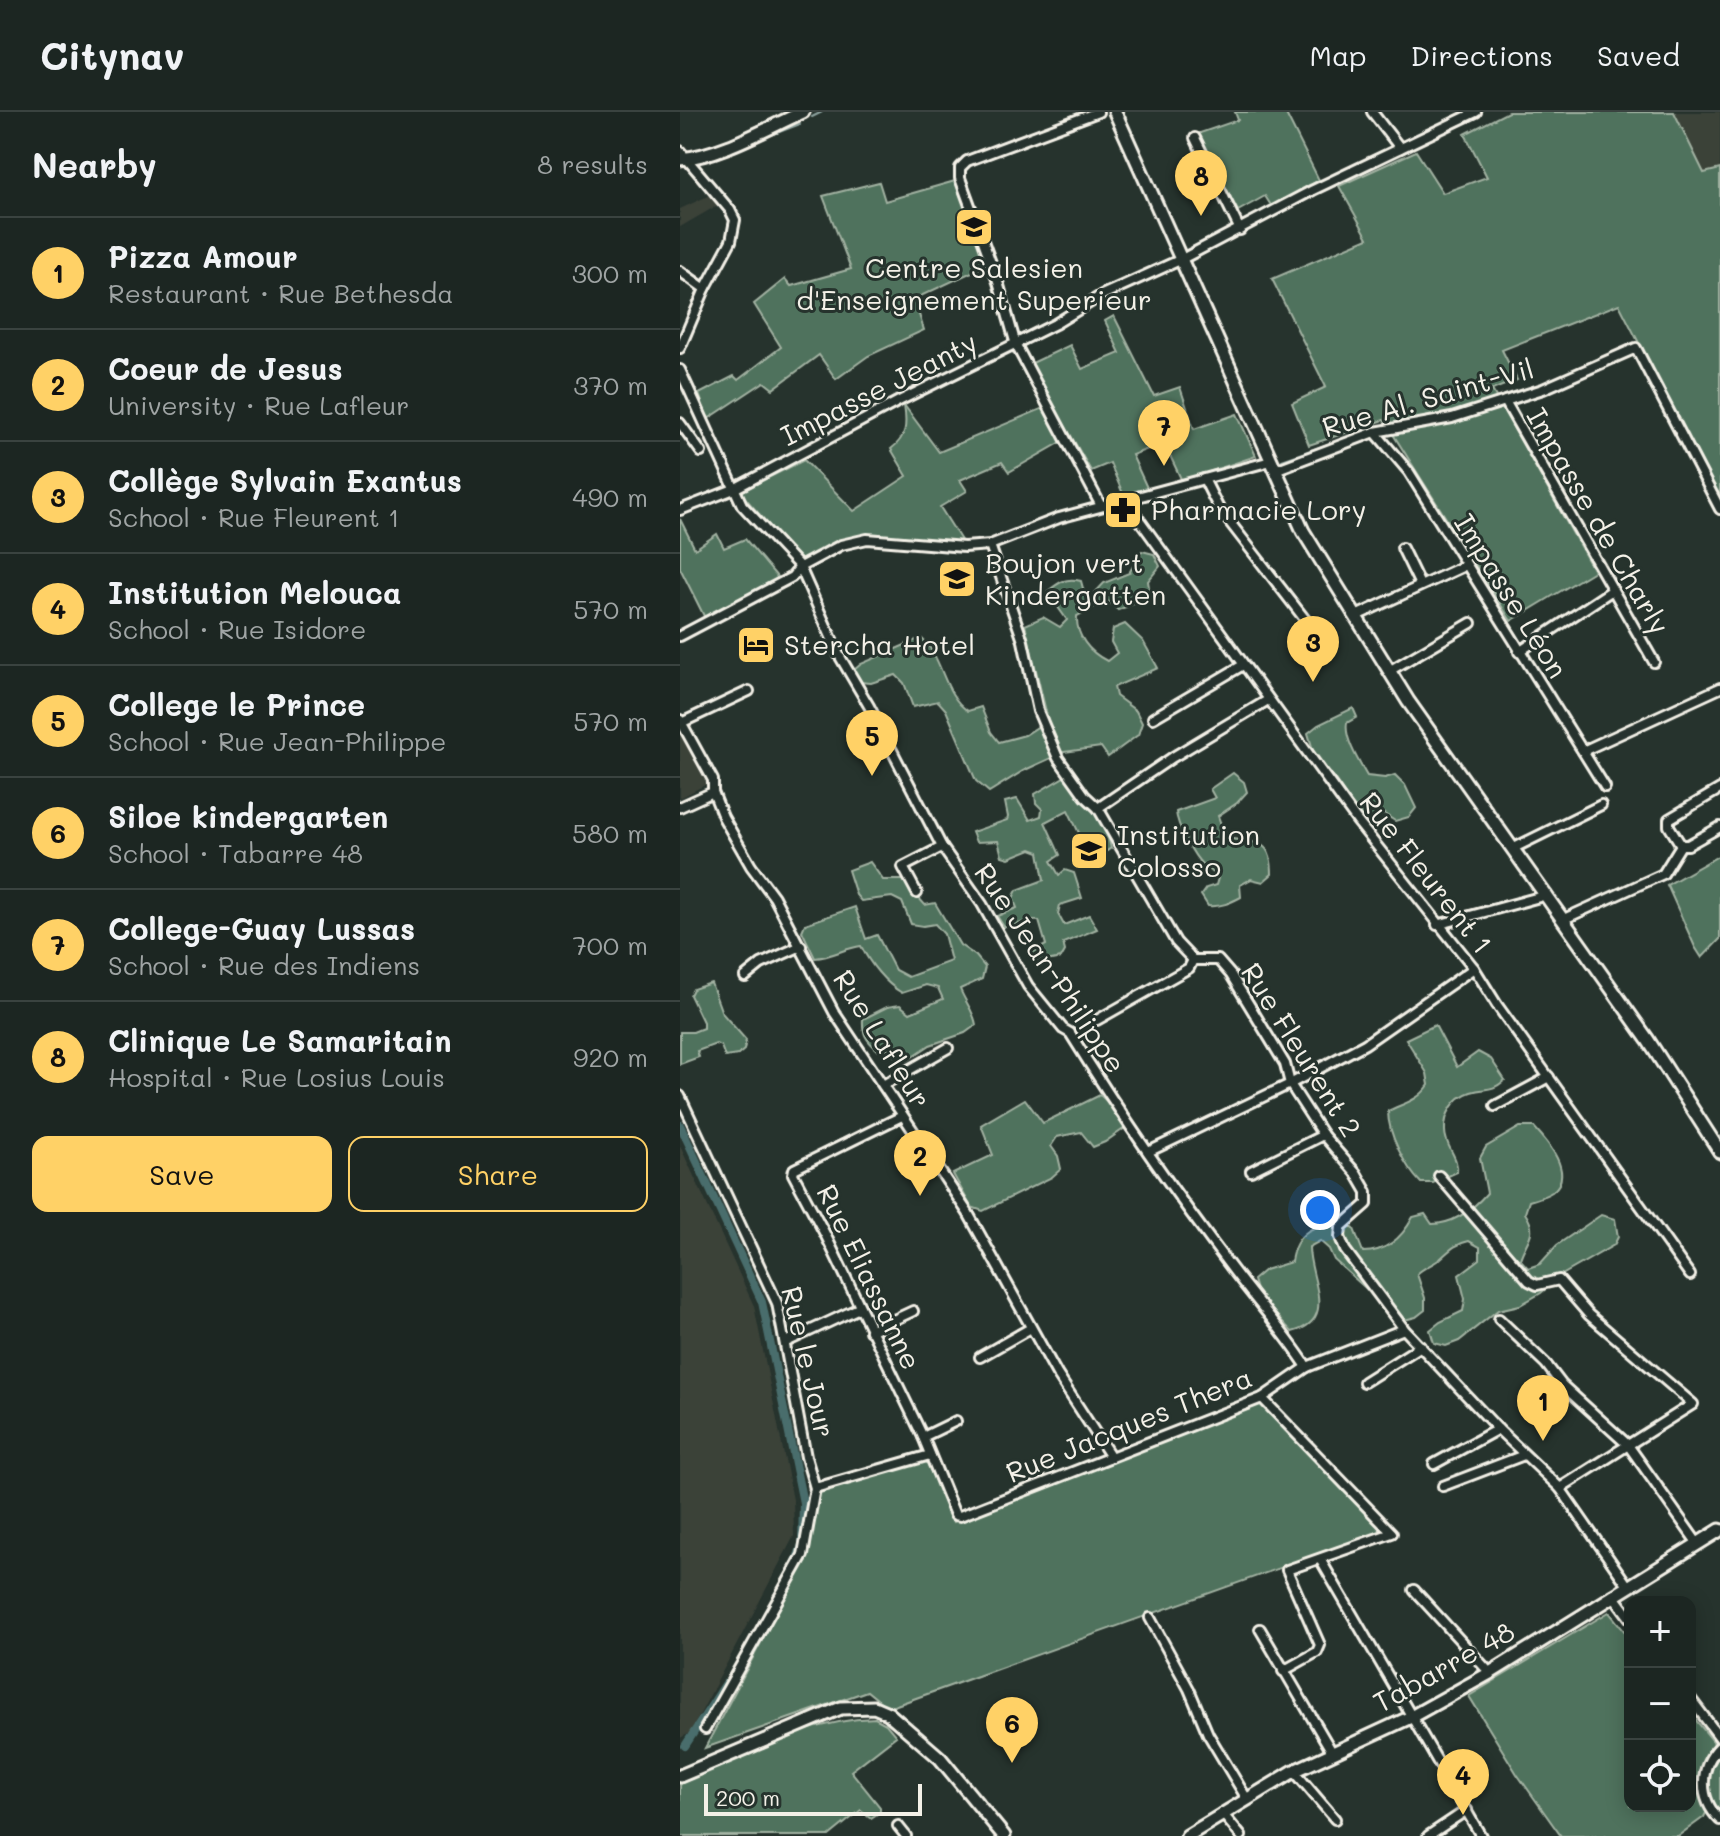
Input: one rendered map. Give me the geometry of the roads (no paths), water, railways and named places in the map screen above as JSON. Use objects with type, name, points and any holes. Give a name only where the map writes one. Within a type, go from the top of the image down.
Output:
[{"type":"main road","points":[[682,156],[767,131],[803,112]]},
{"type":"main road","points":[[1115,112],[1303,531],[1389,671],[1648,1040],[1719,1148]]},
{"type":"main road","name":"Tabarre 48","points":[[1187,1836],[1294,1771],[1411,1717],[1490,1673],[1720,1530]]},
{"type":"main road","points":[[680,1776],[841,1708],[874,1707],[888,1713],[940,1758],[1004,1836]]},
{"type":"street","points":[[1098,112],[967,161],[960,168],[960,178],[998,282],[1016,345],[1101,506]]},
{"type":"street","points":[[1372,112],[1400,148]]},
{"type":"street","name":"Impasse Jeanty","points":[[680,510],[734,489],[899,401],[1016,345],[1102,295],[1182,259],[1476,112]]},
{"type":"street","points":[[1195,138],[1240,230]]},
{"type":"street","points":[[680,348],[705,289],[731,241],[735,220],[730,210],[682,156]]},
{"type":"street","points":[[680,271],[705,289]]},
{"type":"street","name":"Rue Al. Saint-Vil","points":[[990,545],[1059,518],[1101,506],[1273,465],[1375,432],[1452,418],[1543,389],[1636,348],[1720,509]]},
{"type":"street","name":"Rue Jean-Philippe","points":[[680,370],[742,505],[800,567],[839,655],[942,847],[982,904],[1028,986],[1063,1029],[1070,1033],[1123,1118],[1234,1272],[1282,1329],[1307,1367]]},
{"type":"street","name":"Impasse de Charly","points":[[1505,401],[1654,662]]},
{"type":"street","points":[[680,423],[701,452]]},
{"type":"street","name":"Impasse Léon","points":[[1375,432],[1409,472],[1605,787]]},
{"type":"street","points":[[1204,479],[1218,507],[1307,622]]},
{"type":"street","name":"Rue Fleurent 1","points":[[1125,500],[1357,821],[1474,968],[1497,1005],[1690,1275]]},
{"type":"street","points":[[680,636],[792,577],[800,567],[841,545],[867,539],[964,547],[990,545],[1023,641],[1038,711],[1058,758],[1085,796],[1098,808],[1176,942],[1193,960],[1189,968],[1097,1020]]},
{"type":"street","points":[[1402,548],[1420,585]]},
{"type":"street","points":[[1356,616],[1466,565]]},
{"type":"street","points":[[1519,652],[1611,591]]},
{"type":"street","points":[[1389,671],[1471,623]]},
{"type":"street","points":[[1153,718],[1243,665]]},
{"type":"street","points":[[1583,751],[1720,688]]},
{"type":"street","points":[[681,721],[749,691]]},
{"type":"street","points":[[1098,808],[1173,757],[1268,700]]},
{"type":"street","name":"Rue Lafleur","points":[[681,721],[713,780],[713,792],[738,844],[774,897],[834,1012],[968,1213],[1031,1328],[1111,1457]]},
{"type":"street","points":[[1681,845],[1669,826],[1669,819],[1720,789]]},
{"type":"street","points":[[680,807],[713,792]]},
{"type":"street","points":[[1514,848],[1601,805]]},
{"type":"street","points":[[1681,845],[1688,845],[1720,827]]},
{"type":"street","points":[[1564,919],[1663,874],[1681,845]]},
{"type":"street","points":[[917,893],[903,867],[942,847]]},
{"type":"street","points":[[1437,925],[1547,895]]},
{"type":"street","points":[[745,977],[761,964],[801,946]]},
{"type":"street","name":"Rue Fleurent 2","points":[[1193,960],[1218,960],[1231,975],[1285,1064],[1290,1084],[1323,1135],[1356,1173],[1367,1192],[1367,1204],[1341,1227],[1340,1237],[1345,1250],[1404,1329]]},
{"type":"street","points":[[1148,1152],[1365,1044],[1474,968]]},
{"type":"street","points":[[883,1085],[948,1048]]},
{"type":"street","points":[[1495,1106],[1549,1077]]},
{"type":"street","name":"Rue le Jour","points":[[680,1096],[774,1293],[806,1457],[815,1488]]},
{"type":"street","name":"Rue Eliassanne","points":[[902,1116],[793,1172],[923,1437],[955,1515]]},
{"type":"street","points":[[1251,1171],[1323,1135]]},
{"type":"street","points":[[1439,1176],[1529,1281],[1537,1285],[1559,1280],[1589,1315],[1693,1404],[1560,1488]]},
{"type":"street","points":[[786,1342],[859,1308]]},
{"type":"street","points":[[870,1331],[913,1311]]},
{"type":"street","points":[[1499,1319],[1546,1364],[1562,1385],[1628,1445],[1698,1544]]},
{"type":"street","points":[[980,1357],[1031,1328]]},
{"type":"street","points":[[1404,1329],[1498,1429],[1560,1488],[1628,1586]]},
{"type":"street","name":"Rue Jacques Thera","points":[[955,1515],[960,1516],[1262,1398],[1307,1367],[1404,1329]]},
{"type":"street","points":[[1364,1382],[1421,1346]]},
{"type":"street","points":[[1262,1398],[1392,1533],[1287,1570],[1320,1645],[1317,1652],[1283,1671]]},
{"type":"street","points":[[923,1437],[956,1421]]},
{"type":"street","points":[[1434,1464],[1498,1429]]},
{"type":"street","points":[[705,1729],[803,1555],[815,1488],[930,1455]]},
{"type":"street","points":[[1443,1486],[1524,1455]]},
{"type":"street","points":[[1320,1559],[1474,1821],[1475,1829],[1484,1836]]},
{"type":"street","points":[[1414,1590],[1490,1673]]},
{"type":"street","points":[[1613,1595],[1624,1610]]},
{"type":"street","points":[[1150,1618],[1189,1689],[1208,1734],[1247,1799]]},
{"type":"street","points":[[1260,1629],[1332,1752]]},
{"type":"street","points":[[1696,1706],[1720,1738]]},
{"type":"street","points":[[1720,1746],[1705,1768],[1703,1784],[1706,1799],[1720,1820]]},
{"type":"street","points":[[1294,1771],[1335,1819]]},
{"type":"street","points":[[1428,1836],[1467,1810]]},
{"type":"street","points":[[1222,1813],[1241,1836]]},
{"type":"street","points":[[898,1826],[906,1836]]},
{"type":"waterway","points":[[812,117],[822,112]]},
{"type":"waterway","points":[[746,145],[800,124]]},
{"type":"waterway","points":[[1375,428],[1436,416]]},
{"type":"waterway","points":[[1282,460],[1357,434]]},
{"type":"waterway","points":[[1103,500],[1130,495]]},
{"type":"waterway","points":[[1081,508],[1094,504]]},
{"type":"waterway","points":[[1013,532],[1033,524]]},
{"type":"waterway","points":[[680,1125],[762,1302],[803,1503],[802,1545],[795,1564]]},
{"type":"waterway","points":[[685,1746],[726,1683]]},
{"type":"place","name":"Clinique Le Samaritain","points":[[1201,216]]},
{"type":"place","name":"Centre Salesien d'Enseignement Superieur","points":[[974,227]]},
{"type":"place","name":"College-Guay Lussas","points":[[1164,466]]},
{"type":"place","name":"Pharmacie Lory","points":[[1123,510]]},
{"type":"place","name":"Boujon vert Kindergatten","points":[[957,579]]},
{"type":"place","name":"Stercha Hotel","points":[[756,645]]},
{"type":"place","name":"Collège Sylvain Exantus","points":[[1313,682]]},
{"type":"place","name":"College le Prince","points":[[872,776]]},
{"type":"place","name":"Institution Colosso","points":[[1089,851]]},
{"type":"place","name":"Coeur de Jesus","points":[[920,1196]]},
{"type":"place","name":"Pizza Amour","points":[[1543,1441]]},
{"type":"place","name":"Siloe kindergarten","points":[[1012,1763]]},
{"type":"place","name":"Institution Melouca","points":[[1463,1815]]}]
